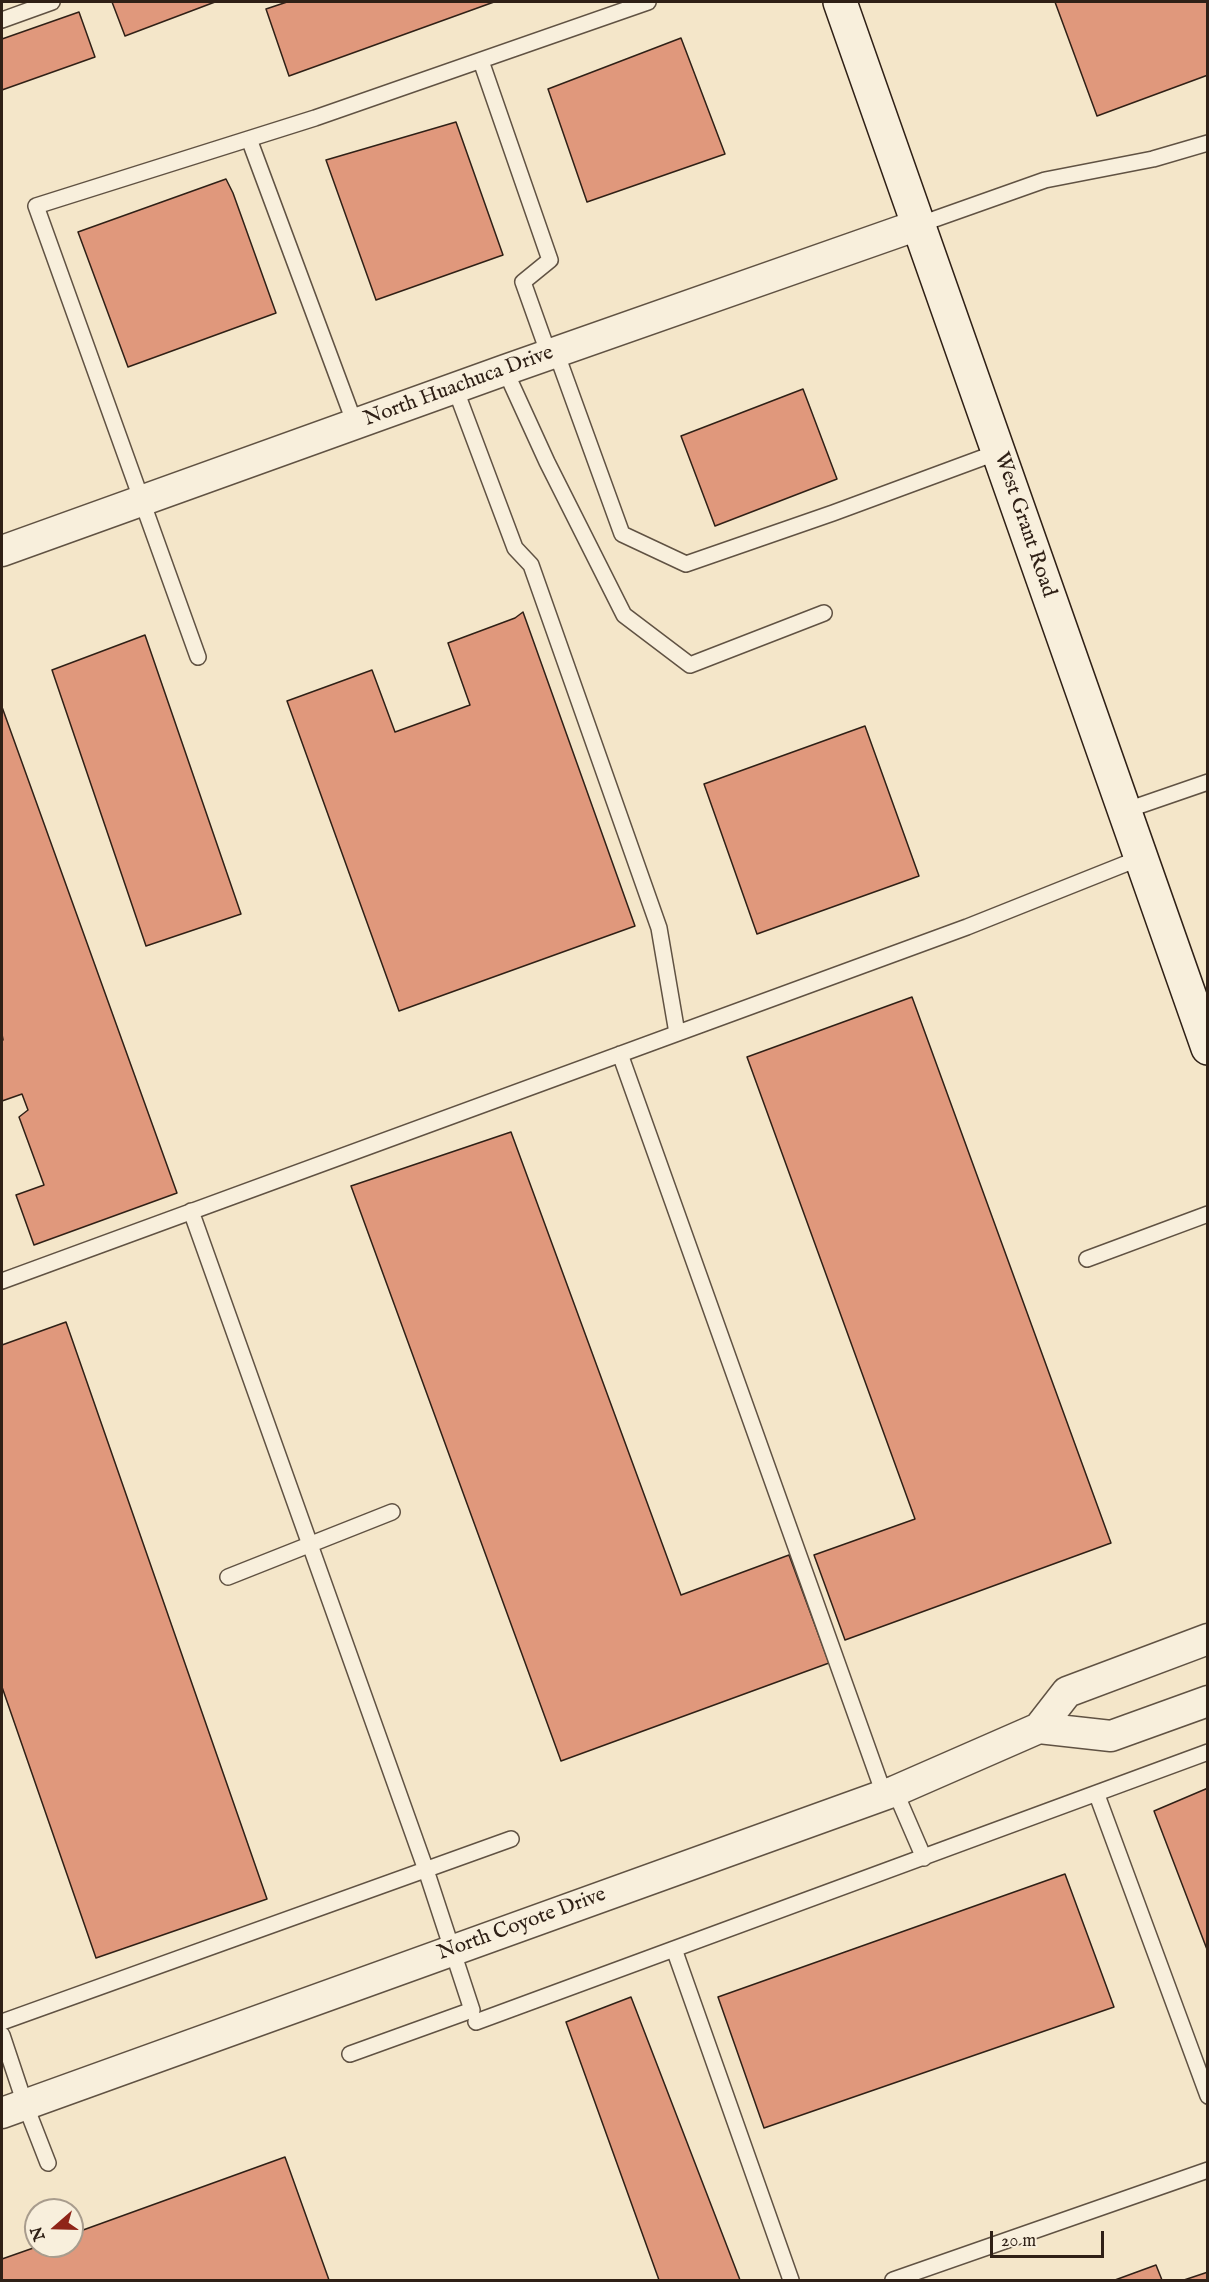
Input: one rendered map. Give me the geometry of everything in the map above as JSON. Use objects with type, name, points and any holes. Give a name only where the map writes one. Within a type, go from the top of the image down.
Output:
[{"type":"main road","name":"West Grant Road","points":[[840,2],[1208,1048]]},
{"type":"street","name":"North Huachuca Drive","points":[[2,548],[918,225]]},
{"type":"street","name":"North Coyote Drive","points":[[13,2108],[890,1792],[1039,1728],[1067,1692],[1208,1639]]},
{"type":"street","points":[[1039,1728],[1111,1737],[1208,1701]]},
{"type":"lane","points":[[2,20],[52,2]]},
{"type":"lane","points":[[198,657],[36,206],[249,139],[648,2]]},
{"type":"lane","points":[[481,61],[550,260],[523,282],[622,534],[686,564],[842,510],[998,452]]},
{"type":"lane","points":[[249,139],[355,424]]},
{"type":"lane","points":[[918,225],[1045,180],[1153,159],[1208,143]]},
{"type":"lane","points":[[506,370],[547,462],[624,615],[690,665],[824,613]]},
{"type":"lane","points":[[455,388],[515,548],[531,565],[659,928],[676,1033]]},
{"type":"lane","points":[[1124,811],[1208,782]]},
{"type":"lane","points":[[2,1281],[967,927],[1140,858]]},
{"type":"lane","points":[[620,1054],[890,1792],[924,1858]]},
{"type":"lane","points":[[190,1211],[426,1870],[472,2010],[350,2054]]},
{"type":"lane","points":[[1087,1259],[1208,1214]]},
{"type":"lane","points":[[228,1577],[392,1512]]},
{"type":"lane","points":[[476,2022],[1208,1752]]},
{"type":"lane","points":[[1097,1794],[1208,2096]]},
{"type":"lane","points":[[2,2022],[511,1839]]},
{"type":"lane","points":[[674,1949],[791,2280]]},
{"type":"lane","points":[[2,2035],[13,2108],[48,2163]]},
{"type":"lane","points":[[893,2280],[1208,2170]]},
{"type":"building","points":[[112,2],[215,2],[125,36]]},
{"type":"building","points":[[287,2],[494,2],[289,76],[266,9]]},
{"type":"building","points":[[1055,2],[1208,2],[1208,75],[1097,116]]},
{"type":"building","points":[[79,12],[95,57],[2,90],[2,39]]},
{"type":"building","points":[[681,38],[725,154],[587,202],[548,89]]},
{"type":"building","points":[[456,122],[503,255],[376,300],[326,160]]},
{"type":"building","points":[[226,179],[276,313],[128,367],[78,232]]},
{"type":"building","points":[[803,389],[837,479],[715,526],[681,436]]},
{"type":"building","points":[[523,612],[635,926],[399,1011],[287,701],[372,670],[395,732],[470,705],[448,643],[515,618]]},
{"type":"building","points":[[145,635],[241,914],[146,946],[52,670]]},
{"type":"building","points":[[2,707],[177,1193],[34,1245],[16,1195],[44,1185],[19,1117],[28,1110],[22,1094],[2,1101]]},
{"type":"building","points":[[865,726],[919,876],[757,934],[704,784]]},
{"type":"building","points":[[912,997],[1111,1543],[845,1640],[814,1555],[915,1519],[747,1057]]},
{"type":"building","points":[[511,1132],[681,1595],[789,1555],[829,1663],[561,1761],[351,1186]]},
{"type":"building","points":[[66,1322],[267,1899],[96,1958],[2,1687],[2,1345]]},
{"type":"building","points":[[1208,1788],[1208,1952],[1154,1811]]},
{"type":"building","points":[[1065,1874],[1114,2007],[764,2128],[718,1997]]},
{"type":"building","points":[[631,1997],[740,2280],[659,2280],[566,2022]]},
{"type":"building","points":[[285,2157],[329,2280],[2,2280],[2,2259],[24,2251],[24,2258],[84,2258],[84,2230]]},
{"type":"building","points":[[1156,2265],[1162,2280],[1115,2280]]},
{"type":"building","points":[[1208,2272],[1208,2280],[1184,2280]]}]
